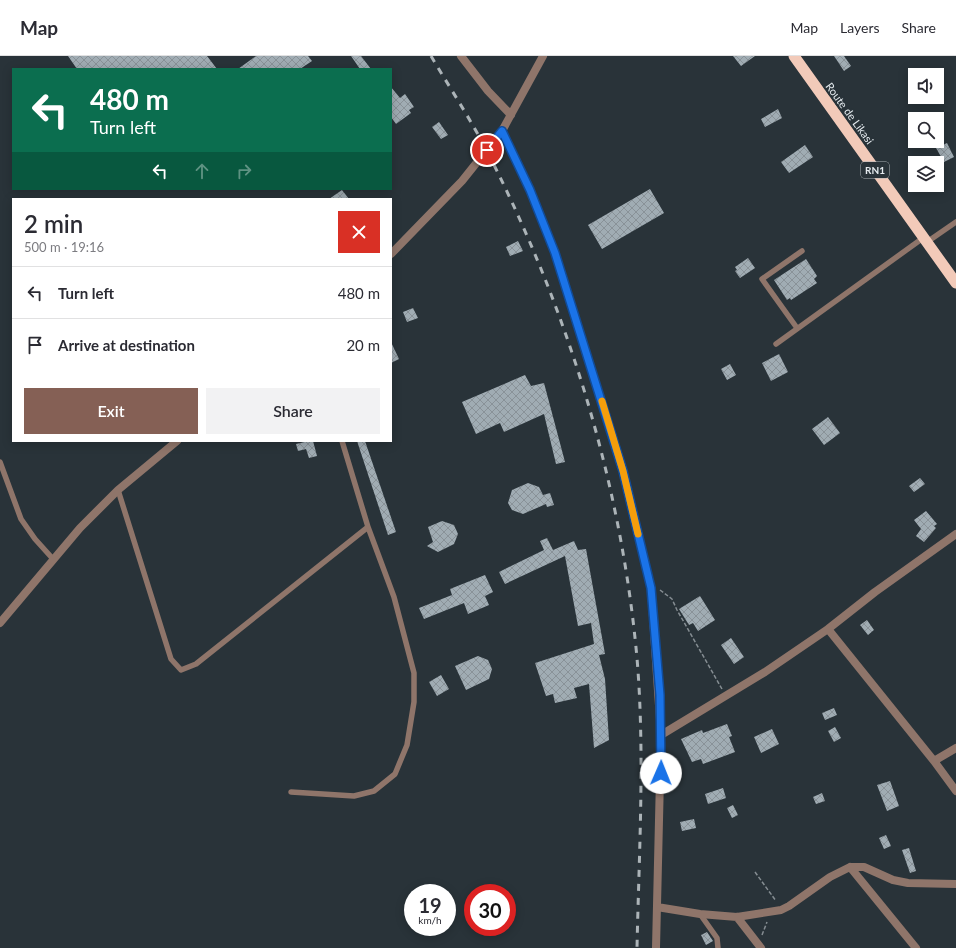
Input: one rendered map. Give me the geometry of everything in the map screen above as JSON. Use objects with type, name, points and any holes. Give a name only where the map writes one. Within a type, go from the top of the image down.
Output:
[{"type":"highway","name":"Route de Likasi","points":[[794,56],[956,283]]},
{"type":"street","points":[[460,56],[488,91],[511,115]]},
{"type":"street","points":[[392,253],[462,181],[502,131],[543,56]]},
{"type":"street","points":[[502,131],[530,190],[560,268],[623,471],[651,588],[662,735],[656,948]]},
{"type":"street","points":[[0,623],[53,558],[118,490],[176,442]]},
{"type":"street","points":[[662,735],[765,672],[828,629],[875,592],[956,534]]},
{"type":"street","points":[[828,629],[934,761],[956,791]]},
{"type":"street","points":[[934,761],[956,748]]},
{"type":"street","points":[[657,907],[737,918],[781,910],[840,871],[850,867],[864,867],[893,880],[908,883],[956,884]]},
{"type":"street","points":[[850,867],[916,948]]},
{"type":"street","points":[[737,918],[760,946]]},
{"type":"lane","points":[[776,344],[925,240],[956,222]]},
{"type":"lane","points":[[797,328],[762,279],[802,251]]},
{"type":"lane","points":[[291,792],[354,796],[374,791],[395,774],[407,745],[414,702],[414,673],[394,597],[368,527],[342,442]]},
{"type":"lane","points":[[0,462],[21,519],[35,539],[53,558]]},
{"type":"lane","points":[[118,490],[171,658],[181,670],[196,664],[368,527]]},
{"type":"lane","points":[[700,914],[717,938],[718,948]]},
{"type":"path","points":[[651,588],[668,594],[672,599],[691,635],[727,696]]},
{"type":"path","points":[[755,872],[781,910]]},
{"type":"path","points":[[760,946],[771,911]]},
{"type":"building","points":[[68,56],[207,56],[216,68],[76,68]]},
{"type":"building","points":[[256,56],[308,56],[312,61],[302,68],[239,68]]},
{"type":"building","points":[[351,56],[361,56],[370,68],[359,68]]},
{"type":"building","points":[[733,56],[755,56],[741,66]]},
{"type":"building","points":[[834,56],[844,56],[851,66],[844,71]]},
{"type":"building","points":[[392,88],[400,98],[405,94],[414,107],[409,110],[411,113],[396,124],[392,118]]},
{"type":"building","points":[[778,109],[782,118],[765,127],[761,119]]},
{"type":"building","points":[[439,122],[448,135],[441,139],[432,127]]},
{"type":"building","points":[[947,143],[954,157],[944,162],[944,156],[941,156],[936,148],[944,148],[944,144]]},
{"type":"building","points":[[805,145],[813,157],[789,173],[781,162]]},
{"type":"building","points":[[650,189],[664,213],[602,249],[588,225]]},
{"type":"building","points":[[342,190],[348,198],[330,198]]},
{"type":"building","points":[[518,241],[523,251],[510,256],[506,247]]},
{"type":"building","points":[[748,258],[755,268],[740,278],[735,271],[737,270],[735,267]]},
{"type":"building","points":[[806,259],[817,276],[814,279],[817,283],[791,300],[790,298],[787,300],[774,280]]},
{"type":"building","points":[[413,308],[418,318],[407,322],[403,312]]},
{"type":"building","points":[[392,344],[399,359],[392,362]]},
{"type":"building","points":[[779,354],[788,372],[771,381],[762,363]]},
{"type":"building","points":[[730,364],[736,375],[727,380],[721,369]]},
{"type":"building","points":[[525,375],[531,386],[544,383],[565,462],[556,464],[544,414],[504,432],[500,423],[476,434],[462,402]]},
{"type":"building","points":[[828,417],[840,433],[824,445],[812,429]]},
{"type":"building","points":[[313,442],[317,456],[309,458],[306,449],[298,451],[296,444]]},
{"type":"building","points":[[357,442],[365,442],[396,532],[388,535]]},
{"type":"building","points":[[920,478],[925,484],[914,492],[909,486]]},
{"type":"building","points":[[528,483],[539,487],[543,495],[550,493],[554,505],[547,507],[546,504],[523,514],[512,510],[508,503],[512,490]]},
{"type":"building","points":[[926,511],[937,524],[934,526],[936,528],[924,542],[916,536],[921,529],[914,520]]},
{"type":"building","points":[[442,521],[454,525],[458,534],[454,544],[438,552],[427,546],[433,542],[428,527]]},
{"type":"building","points":[[547,538],[553,550],[574,541],[578,550],[586,549],[605,654],[599,655],[605,679],[609,740],[594,748],[589,684],[574,688],[577,698],[555,703],[553,694],[546,696],[535,663],[594,644],[591,623],[578,626],[565,556],[505,584],[499,572],[544,550],[540,541]]},
{"type":"building","points":[[485,575],[493,592],[485,596],[489,605],[468,614],[464,603],[424,619],[419,608],[452,595],[450,589]]},
{"type":"building","points":[[700,596],[715,620],[698,631],[693,623],[689,625],[679,609]]},
{"type":"building","points":[[867,620],[874,630],[868,635],[860,625]]},
{"type":"building","points":[[731,638],[744,657],[734,664],[721,645]]},
{"type":"building","points":[[478,656],[488,660],[492,669],[489,679],[466,690],[455,666]]},
{"type":"building","points":[[441,675],[449,689],[437,696],[429,682]]},
{"type":"building","points":[[834,708],[837,715],[825,720],[822,713]]},
{"type":"building","points":[[727,724],[732,736],[729,737],[735,752],[703,764],[701,759],[692,762],[681,739],[702,730],[703,733]]},
{"type":"building","points":[[835,727],[841,738],[834,742],[828,731]]},
{"type":"building","points":[[772,729],[779,744],[761,753],[754,737]]},
{"type":"building","points":[[890,781],[899,806],[887,811],[877,785]]},
{"type":"building","points":[[723,788],[726,798],[708,804],[705,794]]},
{"type":"building","points":[[822,793],[825,801],[816,804],[813,797]]},
{"type":"building","points":[[733,805],[738,815],[732,818],[727,808]]},
{"type":"building","points":[[694,819],[696,828],[682,831],[680,822]]},
{"type":"building","points":[[886,835],[891,846],[884,849],[879,838]]},
{"type":"building","points":[[909,848],[916,871],[910,873],[902,850]]},
{"type":"building","points":[[707,932],[713,941],[706,945],[701,935]]},
{"type":"railway","points":[[431,56],[468,116],[488,153],[517,213],[543,273],[566,335],[604,462],[618,527],[629,592],[637,658],[641,730],[637,948]]},
{"type":"slow traffic","points":[[602,401],[623,471],[638,534]]},
{"type":"route","points":[[487,150],[502,131],[530,190],[555,253],[623,471],[651,588],[660,695],[662,735],[661,773]]}]
